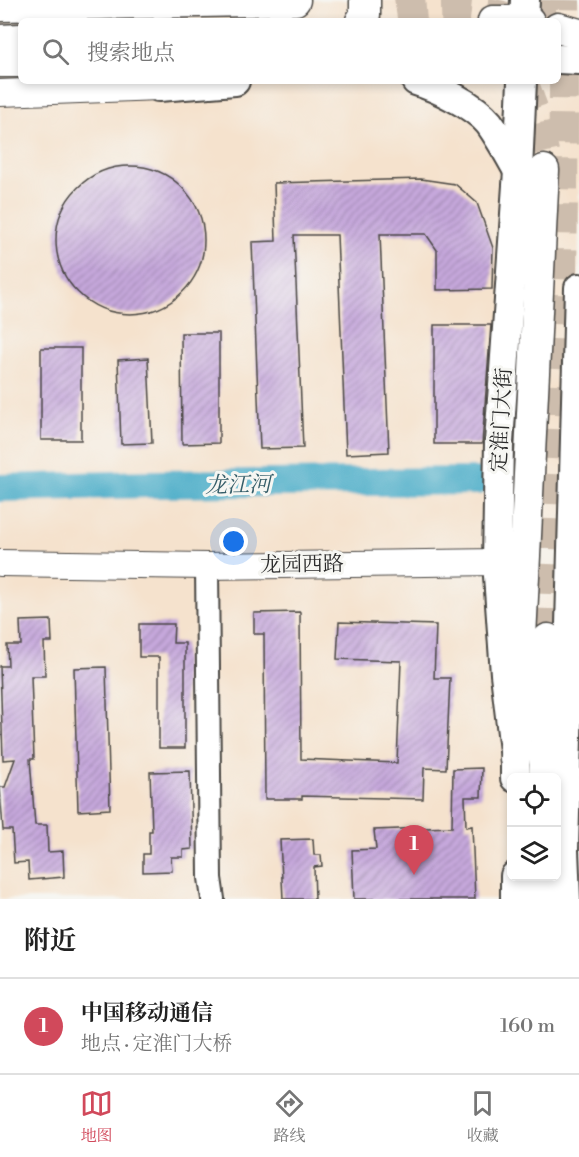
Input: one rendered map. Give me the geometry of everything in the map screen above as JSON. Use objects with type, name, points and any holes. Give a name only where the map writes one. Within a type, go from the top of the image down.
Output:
[{"type":"highway","points":[[0,6],[295,0]]},
{"type":"highway","points":[[363,18],[365,0]]},
{"type":"highway","points":[[509,18],[525,15]]},
{"type":"highway","points":[[561,29],[579,35]]},
{"type":"highway","points":[[0,40],[18,39]]},
{"type":"highway","points":[[0,62],[18,62]]},
{"type":"highway","points":[[515,768],[531,171]]},
{"type":"highway","points":[[544,773],[548,639]]},
{"type":"highway","points":[[540,899],[541,881]]},
{"type":"main road","points":[[561,43],[579,35]]},
{"type":"main road","points":[[561,59],[579,60]]},
{"type":"main road","points":[[0,93],[197,84]]},
{"type":"main road","points":[[425,84],[460,101],[487,121],[531,171]]},
{"type":"main road","name":"定淮门大街","points":[[515,768],[497,562],[499,441],[531,171],[522,84]]},
{"type":"main road","points":[[566,899],[564,850],[579,288]]},
{"type":"main road","name":"龙园西路","points":[[0,563],[207,566],[497,562]]},
{"type":"main road","points":[[514,881],[514,899]]},
{"type":"street","points":[[207,566],[210,878],[213,899]]},
{"type":"building","points":[[130,166],[144,167],[158,172],[182,188],[198,212],[203,226],[203,254],[198,268],[182,292],[158,308],[144,313],[130,314],[116,313],[102,308],[78,292],[62,268],[57,254],[56,240],[57,226],[62,212],[78,188],[102,172],[116,167]]},
{"type":"building","points":[[421,179],[455,184],[477,203],[493,248],[492,289],[437,290],[437,250],[426,234],[380,234],[389,452],[346,454],[337,235],[294,235],[303,448],[260,449],[252,242],[276,241],[274,183]]},
{"type":"building","points":[[434,325],[491,325],[482,444],[434,444]]},
{"type":"building","points":[[181,333],[219,333],[219,443],[182,444]]},
{"type":"building","points":[[41,348],[81,348],[81,440],[41,440]]},
{"type":"building","points":[[148,358],[152,443],[121,444],[118,360]]},
{"type":"building","points":[[300,612],[301,759],[397,763],[401,661],[337,659],[339,622],[436,625],[434,678],[450,678],[446,769],[424,768],[423,799],[302,796],[302,799],[265,799],[264,634],[254,634],[254,613]]},
{"type":"building","points":[[51,620],[52,642],[44,642],[45,676],[31,676],[34,759],[30,759],[35,825],[47,825],[48,852],[63,851],[64,877],[29,880],[28,862],[14,863],[12,830],[3,830],[0,787],[5,787],[15,759],[3,760],[0,666],[8,666],[7,645],[21,645],[20,621]]},
{"type":"building","points":[[139,624],[174,624],[173,643],[185,643],[185,748],[159,748],[159,657],[139,657]]},
{"type":"building","points":[[106,667],[110,809],[78,811],[74,668]]},
{"type":"building","points":[[482,768],[481,797],[465,797],[466,827],[472,826],[475,899],[354,899],[352,850],[376,849],[374,830],[452,827],[453,769]]},
{"type":"building","points":[[190,771],[192,849],[183,850],[183,857],[171,857],[172,871],[143,872],[143,854],[149,854],[149,831],[152,831],[150,772]]},
{"type":"building","points":[[313,839],[314,855],[321,855],[322,866],[314,867],[315,899],[283,899],[280,840]]},
{"type":"waterway","name":"龙江河","points":[[0,488],[149,484],[477,481]]},
{"type":"tunnel","points":[[541,0],[541,18]]},
{"type":"tunnel","points":[[548,639],[562,276],[565,0]]},
{"type":"tunnel","points":[[367,18],[435,9],[477,11],[506,18]]},
{"type":"tunnel","points":[[524,84],[537,119],[550,180]]},
{"type":"place","name":"中国移动通信","points":[[414,875]]}]
